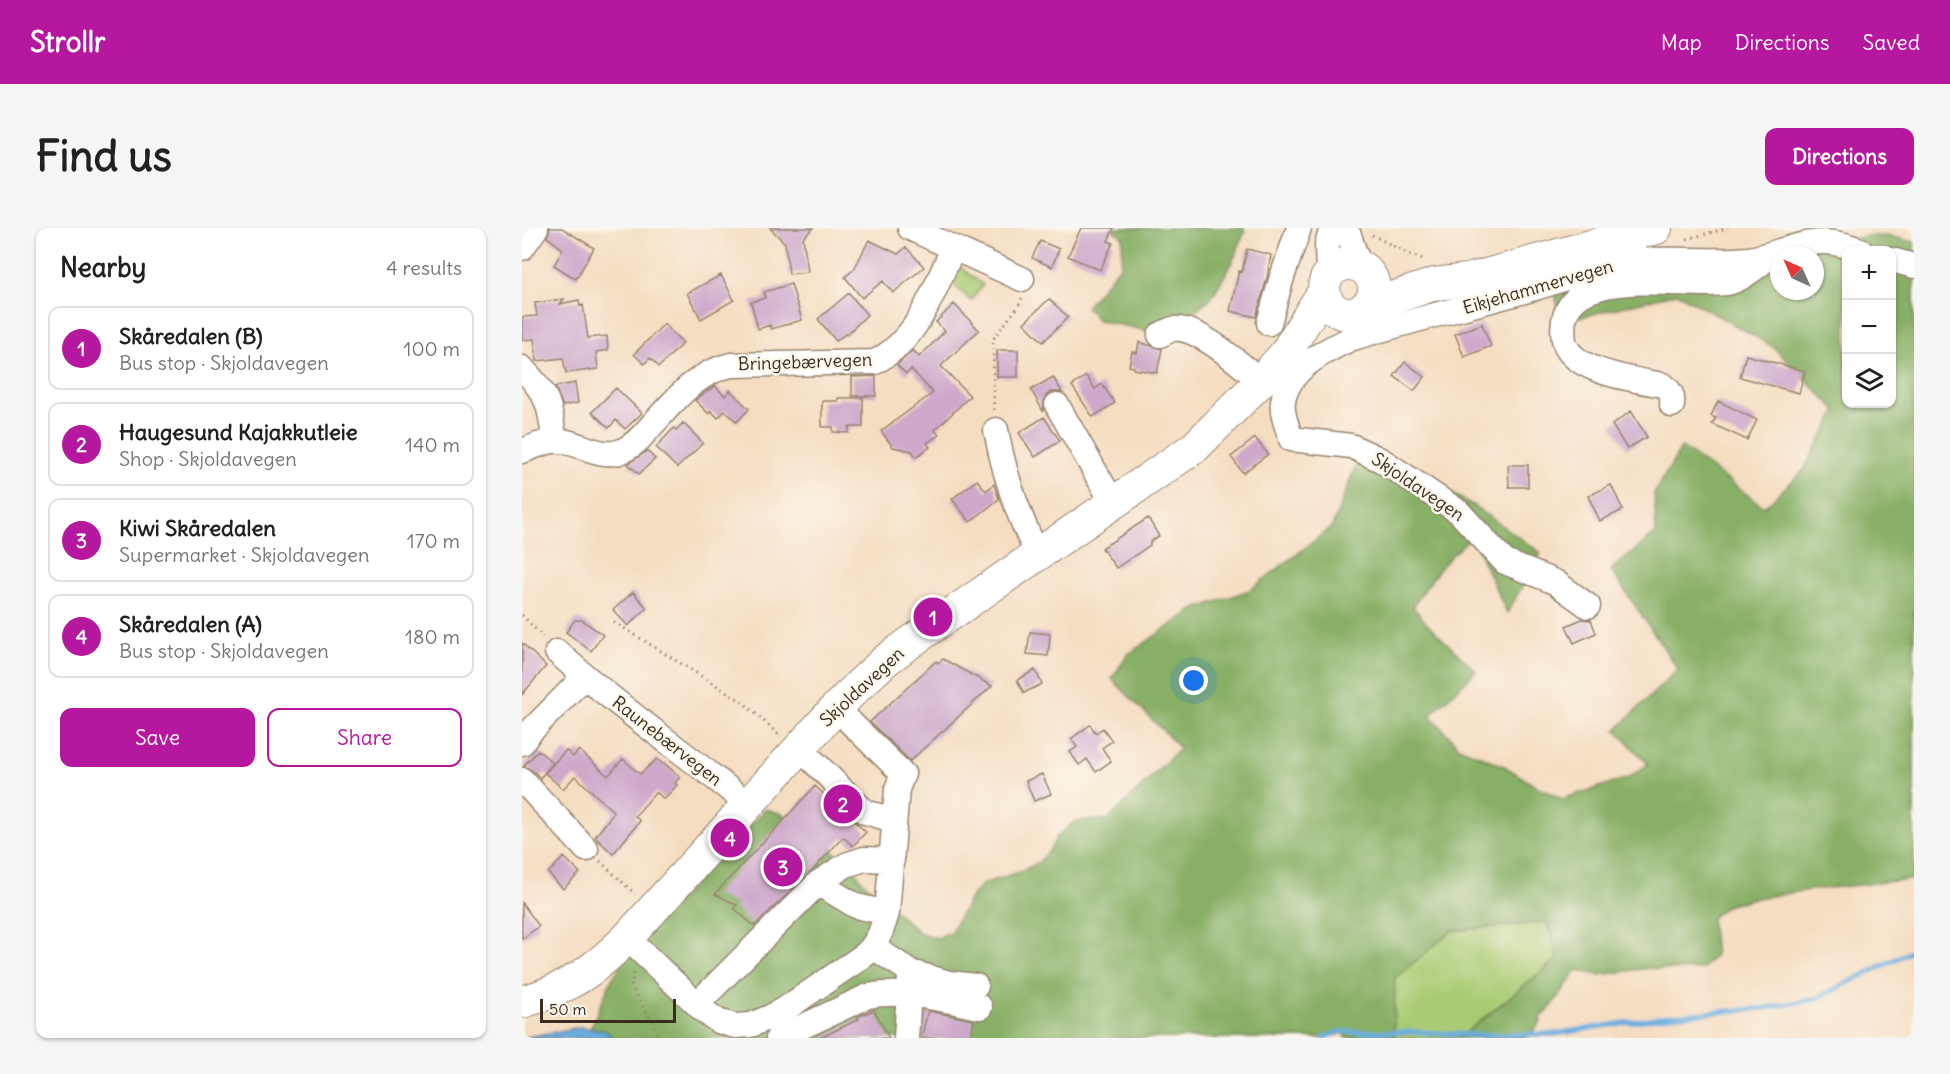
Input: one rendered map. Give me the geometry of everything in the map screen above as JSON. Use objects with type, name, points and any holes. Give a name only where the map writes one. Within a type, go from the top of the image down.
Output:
[{"type":"main road","name":"Skjoldavegen","points":[[1364,270],[1432,273],[1468,280],[1656,228]]},
{"type":"main road","points":[[1351,264],[1364,270],[1373,282],[1371,300],[1356,310],[1339,312],[1332,307],[1326,300],[1326,283],[1334,269],[1341,265],[1351,264]]},
{"type":"main road","name":"Skjoldavegen","points":[[1285,354],[1356,310],[1432,273]]},
{"type":"main road","name":"Skjoldavegen","points":[[522,1002],[569,985],[636,948],[749,805],[835,708],[886,660],[1195,447],[1285,354],[1326,283]]},
{"type":"street","points":[[522,248],[536,228]]},
{"type":"street","points":[[910,228],[1022,279]]},
{"type":"street","points":[[1269,323],[1299,228]]},
{"type":"street","points":[[1326,283],[1327,244],[1332,228]]},
{"type":"street","points":[[1344,228],[1364,270]]},
{"type":"street","name":"Eikjehammervegen","points":[[1801,246],[1826,242],[1847,246]]},
{"type":"street","name":"Bringebærvegen","points":[[554,440],[599,452],[622,451],[636,443],[696,381],[707,372],[718,368],[731,365],[875,362],[888,356],[916,326],[952,248]]},
{"type":"street","name":"Eikjehammervegen","points":[[1291,439],[1282,404],[1286,390],[1310,362],[1328,349],[1350,339],[1538,287],[1607,265],[1629,261],[1721,261],[1770,254]]},
{"type":"street","points":[[1672,405],[1673,398],[1669,390],[1663,386],[1601,370],[1579,362],[1570,353],[1564,343],[1563,332],[1567,312],[1573,302],[1582,294],[1593,289],[1620,284],[1650,281],[1707,284],[1734,281],[1770,257]]},
{"type":"street","points":[[1896,261],[1914,266]]},
{"type":"street","points":[[1160,335],[1171,329],[1179,329],[1204,337],[1261,381]]},
{"type":"street","points":[[522,368],[547,398],[554,440],[522,451]]},
{"type":"street","points":[[1057,405],[1113,503]]},
{"type":"street","points":[[996,430],[1007,477],[1038,555]]},
{"type":"street","name":"Skjoldavegen","points":[[1291,439],[1351,446],[1381,460],[1459,512],[1504,562],[1555,582],[1588,606]]},
{"type":"street","name":"Raunebærvegen","points":[[557,652],[584,676],[749,805]]},
{"type":"street","points":[[522,743],[528,733],[584,676]]},
{"type":"street","points":[[636,948],[717,1021],[735,1026],[751,1025],[788,1007],[851,965],[873,947],[882,931],[887,913],[897,789],[903,774],[849,721]]},
{"type":"street","points":[[811,759],[865,812],[894,820]]},
{"type":"street","points":[[522,780],[586,849]]},
{"type":"street","points":[[697,1004],[818,883],[846,865],[864,859],[891,860]]},
{"type":"street","points":[[818,883],[856,906],[887,913]]},
{"type":"street","points":[[873,947],[910,983],[906,1038]]},
{"type":"street","points":[[778,1038],[868,996],[910,983],[978,996]]},
{"type":"path","points":[[1372,235],[1409,254],[1432,273]]},
{"type":"path","points":[[996,430],[992,381],[993,339],[1018,307],[1026,284],[1022,279]]},
{"type":"path","points":[[522,615],[557,652]]},
{"type":"path","points":[[614,622],[743,702],[784,741]]},
{"type":"path","points":[[586,849],[641,899]]},
{"type":"path","points":[[636,948],[631,985],[661,1038]]},
{"type":"green space","points":[[1110,228],[1244,228],[1245,231],[1232,263],[1212,297],[1165,335],[1098,320],[1086,307],[1121,265],[1123,237]]},
{"type":"green space","points":[[1866,236],[1887,236],[1914,242],[1914,879],[1810,890],[1750,899],[1726,906],[1711,918],[1715,955],[1702,969],[1648,968],[1599,975],[1577,970],[1541,1018],[1541,1022],[1527,1038],[1459,1038],[1557,960],[1547,922],[1452,931],[1395,978],[1394,1036],[1397,1038],[1345,1038],[1345,1033],[1324,1038],[613,1038],[606,1031],[590,1029],[611,981],[628,953],[765,809],[782,814],[815,835],[920,933],[938,938],[951,931],[970,898],[983,884],[1038,863],[1049,851],[1057,837],[1075,821],[1109,819],[1180,748],[1112,679],[1127,655],[1193,610],[1250,590],[1332,527],[1356,465],[1383,456],[1474,506],[1541,553],[1507,613],[1472,537],[1447,561],[1426,588],[1413,607],[1427,624],[1476,671],[1430,715],[1459,747],[1504,766],[1562,799],[1628,778],[1648,764],[1616,730],[1678,669],[1611,570],[1656,533],[1654,493],[1682,447],[1764,507],[1803,471],[1837,411],[1772,346],[1677,293],[1553,324],[1558,307],[1553,287],[1770,257],[1770,300],[1824,300],[1823,246]]},
{"type":"green space","points":[[948,258],[983,285],[971,301],[941,273]]},
{"type":"green space","points":[[1547,922],[1557,959],[1459,1038],[1397,1038],[1394,1036],[1394,978],[1452,931]]},
{"type":"water","points":[[581,1027],[606,1031],[613,1038],[522,1038]]},
{"type":"building","points":[[550,228],[562,228],[594,248],[576,279],[554,265],[563,249],[547,237]]},
{"type":"building","points":[[770,228],[813,228],[803,238],[808,272],[789,274],[785,243]]},
{"type":"building","points":[[1081,228],[1114,228],[1108,241],[1113,243],[1100,270],[1068,256]]},
{"type":"building","points":[[869,240],[898,254],[906,247],[924,267],[893,293],[883,281],[862,298],[845,277],[854,269]]},
{"type":"building","points":[[1040,241],[1059,249],[1052,267],[1032,258]]},
{"type":"building","points":[[1247,249],[1271,255],[1256,317],[1230,311],[1239,271],[1242,272]]},
{"type":"building","points":[[721,275],[734,300],[701,319],[687,293]]},
{"type":"building","points":[[791,284],[802,320],[771,329],[770,325],[758,329],[751,302],[765,298],[764,292]]},
{"type":"building","points":[[849,293],[867,315],[846,335],[836,341],[818,319]]},
{"type":"building","points":[[564,299],[560,304],[579,300],[580,306],[583,305],[588,338],[607,336],[608,350],[596,352],[598,369],[566,373],[563,358],[537,361],[534,339],[522,340],[522,317],[537,316],[535,303]]},
{"type":"building","points":[[1049,299],[1068,317],[1043,342],[1024,323]]},
{"type":"building","points":[[954,304],[979,330],[941,366],[970,396],[935,430],[939,435],[927,443],[930,447],[916,457],[912,451],[893,447],[881,431],[933,393],[911,369],[906,374],[897,365],[913,350],[919,357],[945,331],[936,322]]},
{"type":"building","points":[[664,324],[683,343],[659,367],[650,358],[644,364],[634,354]]},
{"type":"building","points":[[1482,324],[1491,346],[1464,357],[1455,334]]},
{"type":"building","points":[[1139,342],[1162,349],[1157,373],[1129,366],[1132,352],[1137,353]]},
{"type":"building","points":[[997,350],[1018,350],[1018,377],[997,377]]},
{"type":"building","points":[[1746,355],[1805,371],[1799,393],[1740,377]]},
{"type":"building","points":[[1405,362],[1425,377],[1414,391],[1394,376]]},
{"type":"building","points":[[876,376],[876,396],[852,396],[852,377]]},
{"type":"building","points":[[1086,376],[1095,389],[1102,384],[1115,403],[1093,417],[1072,386]]},
{"type":"building","points":[[1053,377],[1062,392],[1050,392],[1045,397],[1043,411],[1031,390]]},
{"type":"building","points":[[575,383],[578,403],[563,406],[555,387]]},
{"type":"building","points":[[715,386],[725,396],[730,390],[749,409],[737,422],[725,411],[718,418],[711,411],[709,414],[695,400]]},
{"type":"building","points":[[616,388],[642,413],[625,429],[616,420],[609,428],[592,412]]},
{"type":"building","points":[[838,398],[863,398],[863,427],[849,427],[849,433],[833,432],[833,427],[822,427],[822,401],[838,401]]},
{"type":"building","points":[[1718,401],[1757,420],[1747,440],[1712,424],[1716,418],[1711,416]]},
{"type":"building","points":[[1631,411],[1647,437],[1627,449],[1612,425]]},
{"type":"building","points":[[1044,417],[1060,441],[1035,457],[1019,433]]},
{"type":"building","points":[[683,423],[703,443],[677,468],[656,447],[674,428],[676,430]]},
{"type":"building","points":[[1255,438],[1268,454],[1243,473],[1231,457]]},
{"type":"building","points":[[647,451],[655,459],[639,474],[628,464]]},
{"type":"building","points":[[1508,465],[1528,465],[1528,487],[1509,487]]},
{"type":"building","points":[[977,480],[986,491],[994,484],[999,499],[970,522],[952,499]]},
{"type":"building","points":[[1611,485],[1623,510],[1600,521],[1588,496]]},
{"type":"building","points":[[1148,518],[1159,536],[1150,542],[1150,545],[1116,568],[1102,548]]},
{"type":"building","points":[[633,592],[647,608],[628,626],[613,610]]},
{"type":"building","points":[[1582,619],[1591,620],[1596,633],[1574,643],[1566,626]]},
{"type":"building","points":[[575,620],[582,620],[603,635],[591,651],[566,632]]},
{"type":"building","points":[[1030,632],[1050,634],[1048,656],[1027,654]]},
{"type":"building","points":[[522,643],[546,666],[522,695]]},
{"type":"building","points":[[943,659],[992,686],[910,761],[870,722],[936,661],[938,663]]},
{"type":"building","points":[[1035,670],[1042,684],[1024,693],[1017,680]]},
{"type":"building","points":[[1090,725],[1096,733],[1103,728],[1112,741],[1102,748],[1111,761],[1096,772],[1087,759],[1079,765],[1070,752],[1077,747],[1071,739]]},
{"type":"building","points":[[538,750],[553,763],[540,778],[524,766]]},
{"type":"building","points":[[566,750],[573,757],[579,750],[608,776],[623,759],[640,774],[657,759],[680,777],[675,783],[677,785],[664,799],[656,792],[635,816],[640,821],[613,854],[595,837],[614,812],[575,776],[563,789],[545,773]]},
{"type":"building","points":[[1042,774],[1051,794],[1034,801],[1026,781]]},
{"type":"building","points":[[815,786],[866,832],[853,846],[843,837],[814,869],[754,926],[734,908],[737,905],[715,894]]},
{"type":"building","points":[[564,857],[580,873],[563,889],[548,873]]},
{"type":"building","points":[[522,903],[539,926],[522,939]]},
{"type":"building","points":[[874,1010],[889,1038],[820,1038],[859,1019],[857,1017]]},
{"type":"building","points":[[928,1011],[974,1020],[971,1038],[921,1038]]},
{"type":"waterway","points":[[1324,1038],[1338,1032],[1554,1034],[1669,1016],[1767,1008],[1815,999],[1914,950]]},
{"type":"place","name":"Skåredalen (B)","points":[[933,617]]},
{"type":"place","name":"Haugesund Kajakkutleie","points":[[843,804]]},
{"type":"place","name":"Skåredalen (A)","points":[[730,838]]},
{"type":"place","name":"Kiwi Skåredalen","points":[[783,867]]}]
